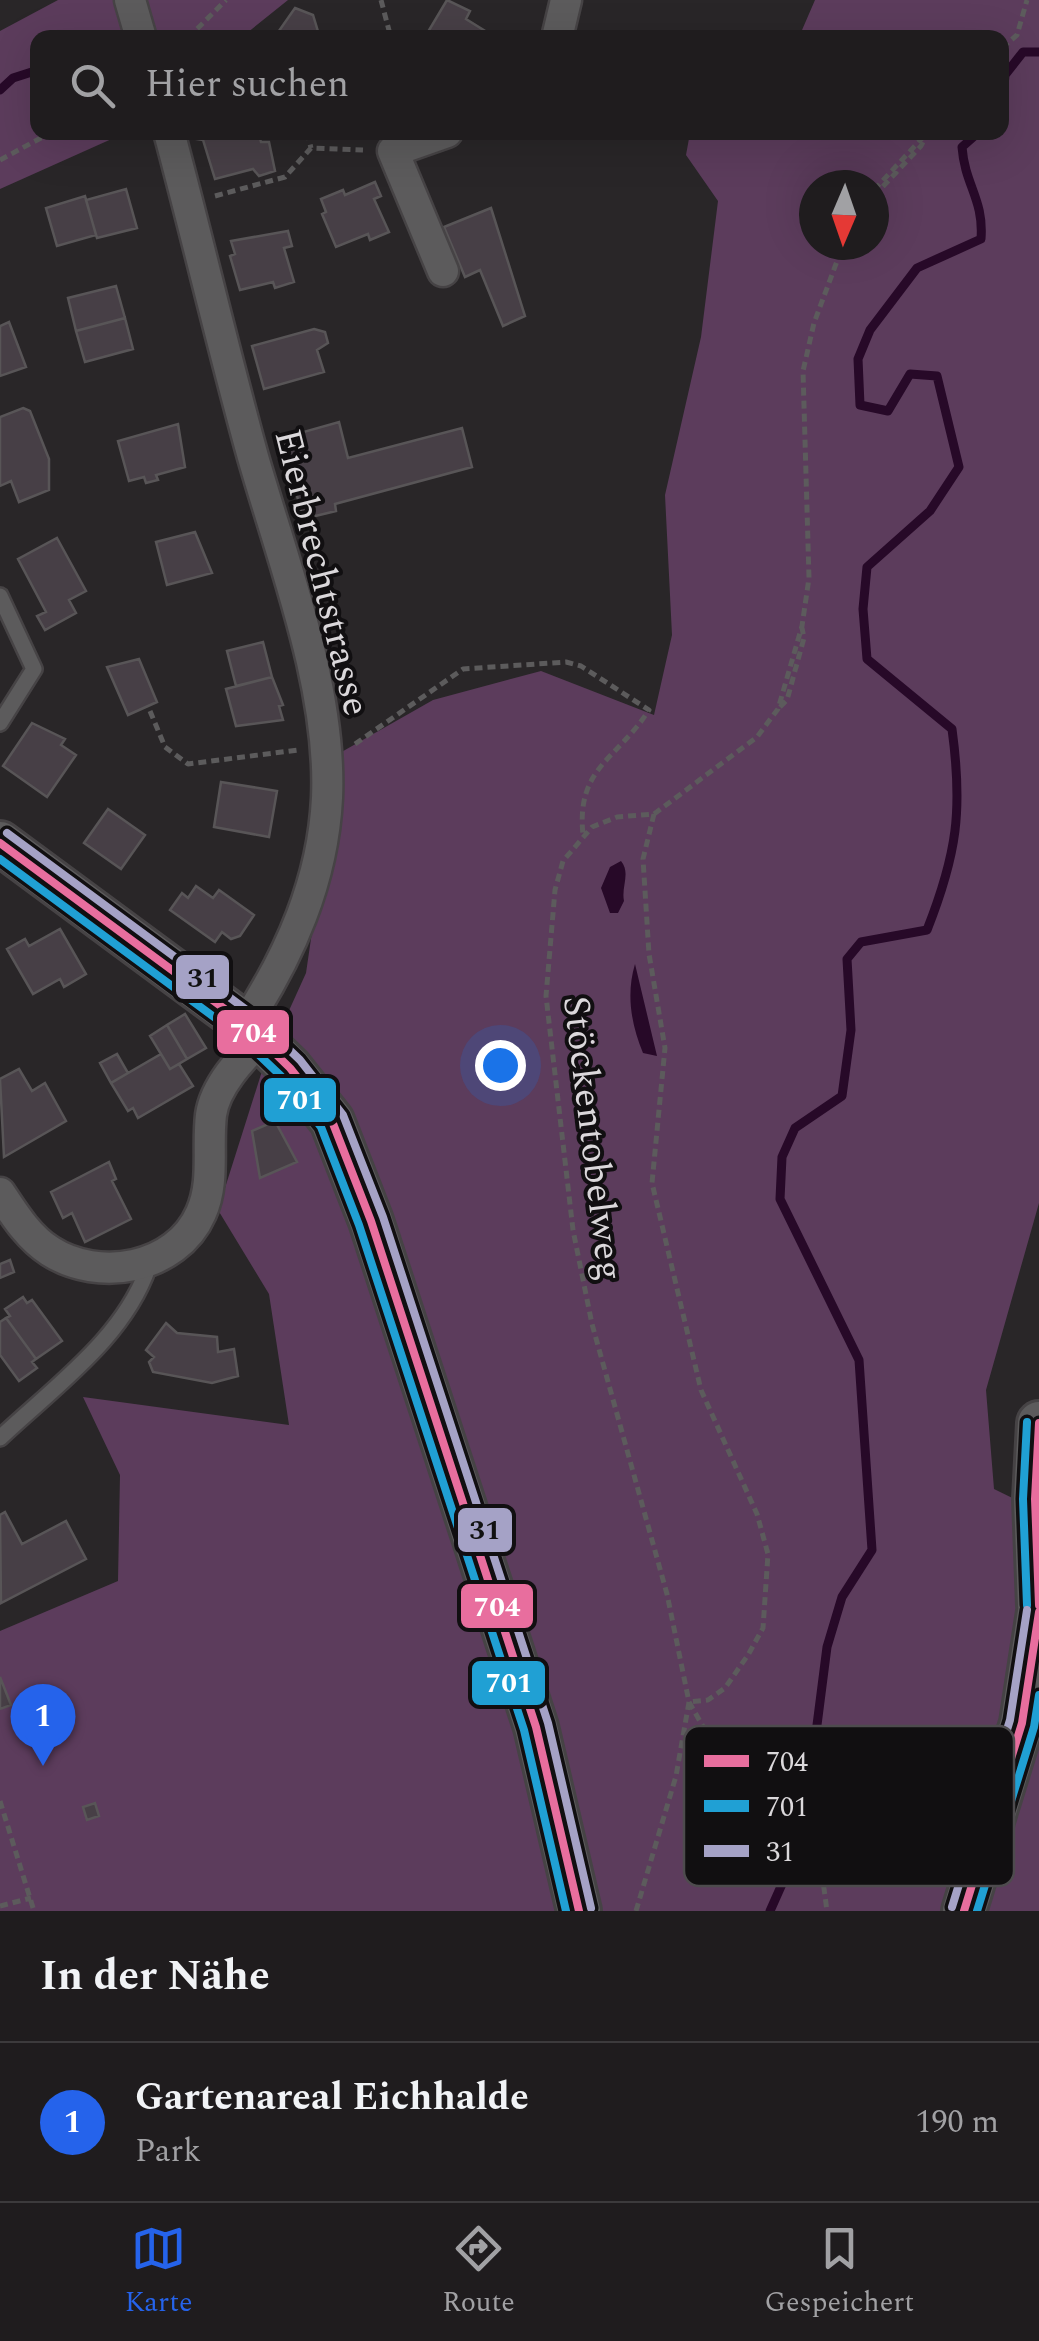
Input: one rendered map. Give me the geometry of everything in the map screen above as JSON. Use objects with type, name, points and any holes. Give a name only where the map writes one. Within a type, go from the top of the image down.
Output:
[{"type":"main road","points":[[0,843],[253,1032],[332,1121],[348,1153],[536,1727],[579,1911]]},
{"type":"main road","points":[[1014,1746],[1026,1706],[1039,1608],[1035,1499],[1039,1423]]},
{"type":"main road","points":[[964,1911],[972,1886]]},
{"type":"street","points":[[130,0],[139,30]]},
{"type":"street","points":[[559,30],[566,0]]},
{"type":"street","name":"Eierbrechtstrasse","points":[[150,1262],[183,1237],[201,1214],[210,1170],[215,1100],[243,1056],[308,898],[324,829],[326,747],[301,628],[171,140]]},
{"type":"street","points":[[424,140],[393,151],[443,271]]},
{"type":"street","points":[[0,1193],[24,1228],[46,1249],[68,1261],[124,1268],[150,1262]]},
{"type":"lane","points":[[0,596],[34,669],[0,723]]},
{"type":"lane","points":[[0,1438],[110,1333],[140,1292],[150,1262]]},
{"type":"path","points":[[196,30],[226,0]]},
{"type":"path","points":[[381,0],[389,30]]},
{"type":"path","points":[[1009,41],[1017,34],[1027,0]]},
{"type":"path","points":[[0,160],[37,140]]},
{"type":"path","points":[[308,140],[311,148]]},
{"type":"path","points":[[889,176],[920,140]]},
{"type":"path","points":[[311,148],[355,153],[377,144],[393,151]]},
{"type":"path","points":[[188,203],[285,178],[311,148]]},
{"type":"path","points":[[583,835],[602,821],[654,814],[757,737],[778,709],[802,626],[810,578],[802,371],[837,260]]},
{"type":"path","points":[[363,739],[463,668],[566,662],[580,666],[649,710],[630,740],[604,760],[586,784],[580,806],[583,835]]},
{"type":"path","points":[[150,711],[165,746],[188,764],[326,747]]},
{"type":"path","points":[[654,814],[643,858],[649,954],[664,1048],[652,1183],[700,1390],[757,1514],[768,1554],[763,1628],[726,1688],[708,1700],[689,1702],[703,1726]]},
{"type":"path","name":"Stöckentobelweg","points":[[583,835],[563,861],[555,890],[546,996],[550,1044],[573,1230],[592,1324],[666,1594],[689,1702],[685,1726]]},
{"type":"path","name":"Stöckentobelweg","points":[[636,1911],[676,1776],[684,1730]]},
{"type":"path","points":[[0,1803],[34,1911]]},
{"type":"path","points":[[824,1886],[827,1911]]},
{"type":"path","points":[[0,1906],[30,1898]]},
{"type":"shaded area","points":[[58,0],[288,0],[251,30],[30,30],[30,140],[109,140],[0,189],[0,31]]},
{"type":"shaded area","points":[[815,0],[1039,0],[1039,1203],[986,1390],[994,1489],[1039,1511],[1039,1911],[0,1911],[0,1631],[118,1581],[120,1475],[83,1397],[289,1425],[269,1294],[218,1210],[263,1068],[306,973],[338,754],[433,700],[541,671],[654,715],[672,635],[665,495],[701,337],[718,201],[686,155],[689,140],[1009,140],[1009,30],[802,30]]},
{"type":"shaded area","points":[[621,861],[625,870],[624,901],[618,913],[610,913],[601,888],[610,867]]},
{"type":"shaded area","points":[[635,964],[657,1056],[643,1053],[635,1031],[630,998]]},
{"type":"building","points":[[447,0],[470,11],[466,19],[484,30],[429,30]]},
{"type":"building","points":[[295,8],[313,15],[318,30],[280,30]]},
{"type":"building","points":[[203,140],[269,142],[275,171],[259,176],[253,169],[215,179]]},
{"type":"building","points":[[375,182],[381,196],[374,199],[389,232],[370,240],[368,234],[336,247],[322,214],[326,212],[321,199],[343,190],[345,195]]},
{"type":"building","points":[[126,189],[137,228],[97,238],[86,200]]},
{"type":"building","points":[[85,196],[96,235],[57,246],[46,208]]},
{"type":"building","points":[[491,208],[525,316],[503,326],[480,270],[465,277],[444,227]]},
{"type":"building","points":[[288,231],[292,246],[284,248],[294,282],[275,288],[273,282],[240,290],[230,256],[235,254],[231,241]]},
{"type":"building","points":[[116,286],[125,318],[76,331],[68,298]]},
{"type":"building","points":[[125,318],[133,349],[85,362],[76,331]]},
{"type":"building","points":[[9,322],[26,367],[0,376],[0,326]]},
{"type":"building","points":[[314,329],[325,332],[328,343],[317,350],[324,372],[264,389],[252,346]]},
{"type":"building","points":[[23,408],[30,411],[49,459],[49,490],[19,502],[11,481],[0,486],[0,417]]},
{"type":"building","points":[[339,422],[348,458],[462,428],[472,467],[335,504],[336,511],[303,519],[282,438]]},
{"type":"building","points":[[178,424],[185,467],[156,475],[158,480],[146,483],[144,477],[129,481],[118,441]]},
{"type":"building","points":[[195,532],[212,573],[167,585],[156,542]]},
{"type":"building","points":[[57,538],[86,591],[69,600],[76,613],[45,630],[37,616],[46,612],[18,559]]},
{"type":"building","points":[[263,642],[272,677],[236,686],[227,651]]},
{"type":"building","points":[[139,659],[157,702],[128,715],[107,667]]},
{"type":"building","points":[[272,677],[283,705],[279,706],[283,720],[236,726],[226,689]]},
{"type":"building","points":[[32,723],[65,739],[61,745],[76,755],[47,797],[3,766]]},
{"type":"building","points":[[221,782],[277,791],[269,837],[214,827]]},
{"type":"building","points":[[108,809],[145,835],[121,869],[84,843]]},
{"type":"building","points":[[196,886],[213,898],[219,890],[254,915],[240,936],[231,939],[222,932],[215,942],[170,910],[182,893],[188,898]]},
{"type":"building","points":[[60,929],[86,974],[64,987],[60,979],[33,994],[7,949],[25,939],[29,946]]},
{"type":"building","points":[[185,1014],[206,1048],[187,1059],[167,1025]]},
{"type":"building","points":[[167,1025],[187,1059],[170,1069],[150,1036]]},
{"type":"building","points":[[117,1054],[128,1073],[111,1083],[100,1063]]},
{"type":"building","points":[[161,1054],[170,1069],[179,1064],[193,1086],[138,1118],[133,1108],[128,1111],[111,1083]]},
{"type":"building","points":[[19,1069],[32,1091],[45,1083],[66,1121],[4,1157],[0,1079]]},
{"type":"building","points":[[275,1121],[297,1162],[260,1178],[252,1131]]},
{"type":"building","points":[[109,1162],[116,1179],[112,1181],[131,1219],[85,1242],[72,1213],[63,1218],[51,1192]]},
{"type":"building","points":[[10,1260],[14,1272],[0,1278],[0,1264]]},
{"type":"building","points":[[23,1297],[27,1303],[32,1300],[62,1341],[36,1359],[6,1318],[10,1316],[5,1309]]},
{"type":"building","points":[[6,1318],[36,1359],[32,1362],[37,1368],[19,1381],[0,1355],[0,1322]]},
{"type":"building","points":[[166,1323],[177,1333],[217,1337],[218,1352],[234,1349],[238,1376],[212,1383],[153,1372],[149,1362],[154,1357],[146,1350]]},
{"type":"building","points":[[5,1512],[22,1544],[66,1521],[86,1559],[1,1603],[0,1515]]},
{"type":"building","points":[[0,1677],[11,1705],[0,1709]]},
{"type":"building","points":[[95,1803],[99,1816],[87,1820],[83,1807]]},
{"type":"waterway","points":[[1009,70],[1023,52],[1039,52]]},
{"type":"waterway","points":[[0,90],[13,78],[30,73]]},
{"type":"waterway","points":[[817,1726],[827,1647],[842,1597],[872,1550],[859,1360],[780,1199],[782,1157],[795,1128],[842,1096],[851,1030],[847,959],[861,942],[927,930],[951,854],[957,808],[952,729],[867,659],[863,609],[867,567],[930,511],[959,467],[937,376],[910,374],[888,411],[860,405],[858,359],[870,330],[917,268],[981,239],[980,213],[962,147],[970,140]]},
{"type":"waterway","points":[[770,1911],[781,1886]]},
{"type":"transit line","name":"31","points":[[7,833],[252,1014],[300,1060],[343,1115],[383,1217],[548,1723],[591,1908]]},
{"type":"transit line","name":"704","points":[[0,843],[245,1024],[290,1068],[332,1121],[371,1221],[536,1727],[579,1911]]},
{"type":"transit line","name":"701","points":[[0,859],[237,1034],[281,1076],[321,1127],[359,1225],[524,1730],[566,1911]]},
{"type":"transit line","name":"701","points":[[1027,1422],[1023,1499],[1027,1605]]},
{"type":"transit line","name":"704","points":[[1039,1423],[1035,1499],[1039,1605]]},
{"type":"transit line","name":"31","points":[[1008,1726],[1027,1610]]},
{"type":"transit line","name":"704","points":[[1014,1749],[1022,1723],[1039,1612]]},
{"type":"transit line","name":"701","points":[[1014,1792],[1034,1727],[1039,1695]]},
{"type":"transit line","name":"31","points":[[952,1907],[959,1886]]},
{"type":"transit line","name":"704","points":[[964,1911],[972,1886]]},
{"type":"transit line","name":"701","points":[[977,1911],[985,1886]]},
{"type":"place","name":"Gartenareal Eichhalde","points":[[43,1766]]}]
